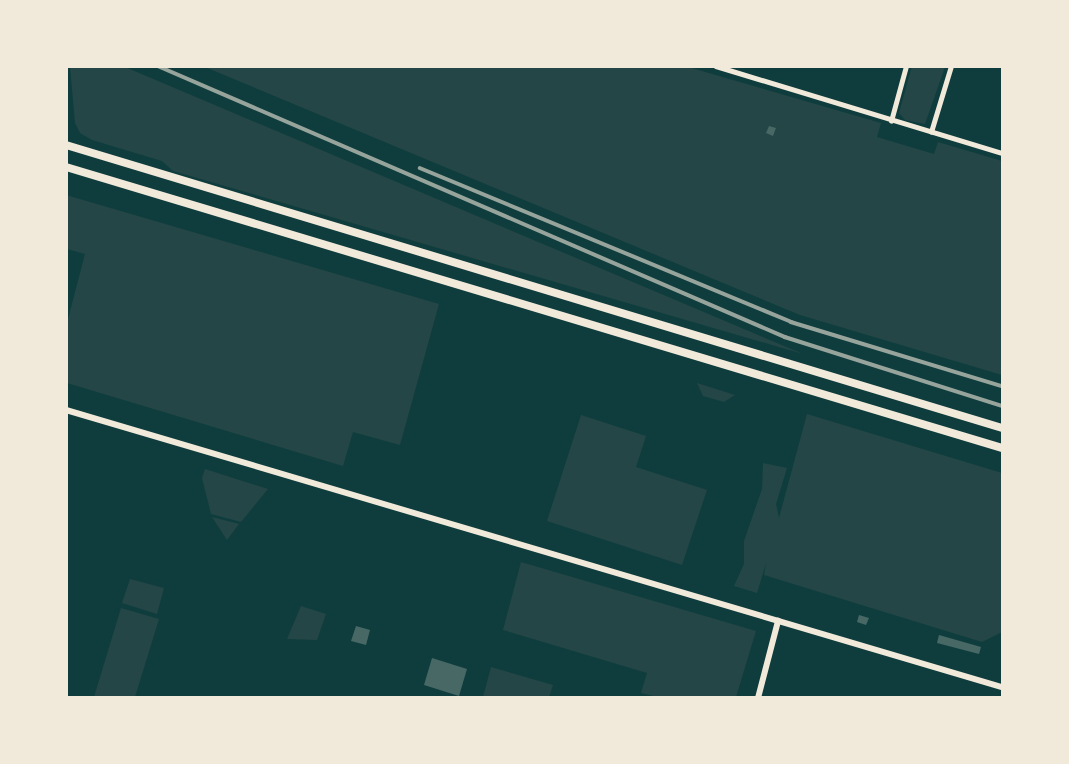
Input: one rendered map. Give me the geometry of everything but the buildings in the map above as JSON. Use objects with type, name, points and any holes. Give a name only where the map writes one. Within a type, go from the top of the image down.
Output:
[{"type":"main road","points":[[66,145],[1003,428]]},
{"type":"main road","points":[[66,167],[1003,448]]},
{"type":"street","points":[[716,66],[1003,153]]},
{"type":"street","points":[[891,121],[906,66]]},
{"type":"street","points":[[931,132],[951,66]]},
{"type":"street","points":[[66,410],[1003,687]]},
{"type":"street","points":[[758,698],[778,621]]},
{"type":"shaded area","points":[[912,66],[945,67],[925,124],[905,120],[899,113]]},
{"type":"shaded area","points":[[70,67],[125,67],[803,354],[173,171],[162,161],[92,140],[80,133],[75,123]]},
{"type":"shaded area","points":[[205,67],[688,67],[881,123],[877,137],[934,154],[938,142],[1002,161],[1002,375],[800,315]]},
{"type":"shaded area","points":[[66,195],[439,304],[400,445],[353,432],[343,466],[67,383],[67,323],[85,254],[67,249]]},
{"type":"shaded area","points":[[697,383],[735,395],[724,402],[703,396]]},
{"type":"shaded area","points":[[807,414],[1002,473],[1002,632],[982,642],[764,575],[766,563],[757,593],[734,586],[744,564],[744,541],[762,489],[763,463],[787,468],[776,504],[779,518]]},
{"type":"shaded area","points":[[581,415],[646,436],[636,467],[707,490],[682,565],[547,521]]},
{"type":"shaded area","points":[[205,469],[268,489],[241,522],[211,514],[202,478]]},
{"type":"shaded area","points":[[212,517],[239,524],[227,540]]},
{"type":"shaded area","points":[[521,562],[756,631],[736,697],[657,697],[641,693],[647,673],[503,630]]},
{"type":"shaded area","points":[[130,579],[164,588],[157,614],[122,603]]},
{"type":"shaded area","points":[[301,606],[326,614],[317,640],[287,639]]},
{"type":"shaded area","points":[[121,608],[159,619],[135,697],[94,697]]},
{"type":"shaded area","points":[[491,667],[553,685],[549,697],[483,697]]},
{"type":"railway","points":[[158,66],[785,337],[1002,406]]},
{"type":"railway","points":[[420,168],[791,322],[1002,386]]}]
